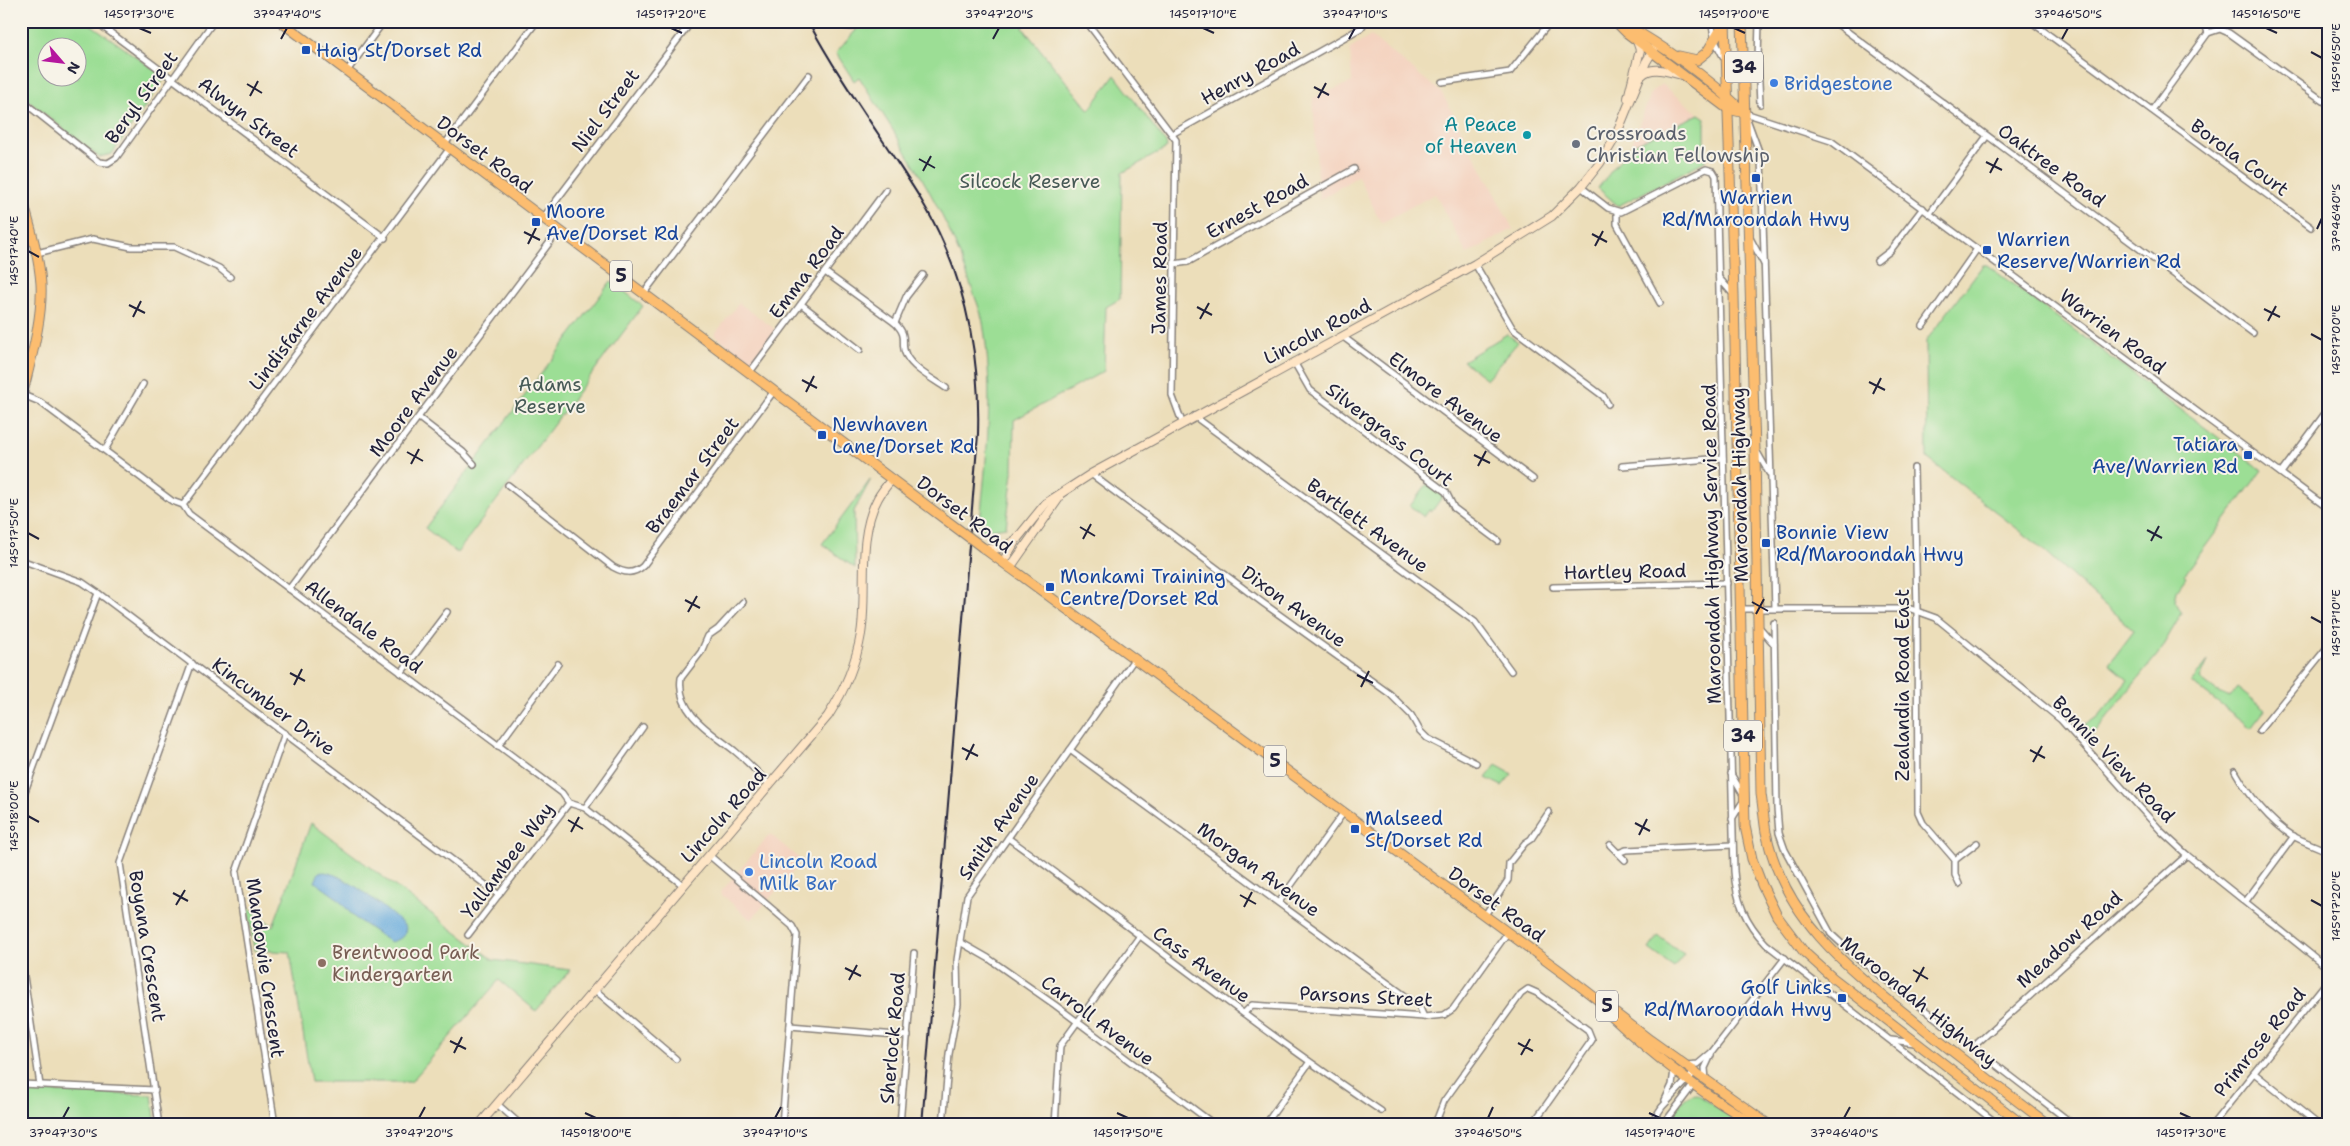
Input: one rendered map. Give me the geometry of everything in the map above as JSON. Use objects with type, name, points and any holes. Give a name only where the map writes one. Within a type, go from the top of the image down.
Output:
[{"type":"main road","name":"Dorset Road","points":[[280,21],[962,532],[1564,973],[1685,1065],[1697,1078],[1756,1125]]},
{"type":"main road","points":[[1615,21],[1651,52],[1728,109],[1745,114]]},
{"type":"main road","points":[[1619,21],[1669,52],[1727,96],[1745,114]]},
{"type":"main road","points":[[1669,52],[1690,60],[1697,60],[1707,52],[1715,41],[1725,21]]},
{"type":"main road","name":"Maroondah Highway","points":[[1725,21],[1742,609],[1745,826],[1752,859],[1777,916],[1789,934],[1833,978],[2023,1125]]},
{"type":"main road","name":"Maroondah Highway","points":[[1742,21],[1755,450],[1761,794],[1766,834],[1779,872],[1800,911],[1816,934],[1850,970],[2049,1125]]},
{"type":"main road","name":"Lincoln Road","points":[[1623,119],[1640,50],[1637,41]]},
{"type":"main road","name":"Lincoln Road","points":[[1007,565],[1016,540],[1046,503],[1091,474],[1182,422],[1475,264],[1552,216],[1582,187],[1600,163],[1623,119],[1651,52],[1657,44]]},
{"type":"main road","points":[[1642,74],[1647,70],[1656,69],[1682,75]]},
{"type":"main road","points":[[21,194],[37,254],[41,300],[22,398]]},
{"type":"main road","name":"Lincoln Road","points":[[479,1125],[828,716],[850,673],[861,633],[866,548],[870,521],[878,498],[892,479]]},
{"type":"main road","name":"Lincoln Road","points":[[1007,565],[1062,494]]},
{"type":"main road","points":[[984,548],[1003,548],[1016,540]]},
{"type":"main road","name":"Dorset Road","points":[[1564,973],[1642,1045],[1674,1068],[1697,1078],[1769,1125]]},
{"type":"street","name":"Alwyn Street","points":[[95,21],[385,238]]},
{"type":"street","name":"Beryl Street","points":[[21,100],[99,162],[108,163],[116,158],[214,21]]},
{"type":"street","points":[[347,71],[384,21]]},
{"type":"street","name":"Lindisfarne Avenue","points":[[183,505],[385,238],[448,146],[538,21]]},
{"type":"street","name":"Niel Street","points":[[543,218],[692,21]]},
{"type":"street","points":[[840,21],[848,27],[852,27],[860,21]]},
{"type":"street","points":[[1086,21],[1172,134]]},
{"type":"street","name":"Henry Road","points":[[1172,134],[1361,28],[1366,21]]},
{"type":"street","points":[[1442,82],[1510,72],[1551,21]]},
{"type":"street","points":[[1711,21],[1715,41],[1726,63]]},
{"type":"street","points":[[1759,21],[1760,104]]},
{"type":"street","name":"Oaktree Road","points":[[1833,21],[2253,333]]},
{"type":"street","name":"Borola Court","points":[[2030,21],[2311,227]]},
{"type":"street","points":[[2204,21],[2208,33]]},
{"type":"street","points":[[2152,110],[2208,33],[2220,29],[2229,33],[2329,106]]},
{"type":"street","points":[[644,293],[809,75]]},
{"type":"street","points":[[1745,114],[1761,156],[1775,608]]},
{"type":"street","name":"Warrien Road","points":[[1745,114],[1831,141],[2329,509]]},
{"type":"street","name":"James Road","points":[[1172,134],[1176,140],[1172,395],[1182,422]]},
{"type":"street","points":[[1930,214],[1987,136]]},
{"type":"street","name":"Maroondah Highway Service Road","points":[[1617,212],[1629,209],[1706,169],[1713,171],[1716,176],[1732,820],[1735,890],[1738,903],[1755,932],[1785,958],[1999,1125]]},
{"type":"street","name":"Ernest Road","points":[[1174,264],[1188,262],[1354,170]]},
{"type":"street","points":[[1582,187],[1608,208],[1617,212],[1616,224],[1660,303]]},
{"type":"street","name":"Emma Road","points":[[750,372],[886,190]]},
{"type":"street","points":[[1877,260],[1890,251],[1923,208]]},
{"type":"street","name":"Moore Avenue","points":[[289,589],[559,230]]},
{"type":"street","points":[[1749,235],[1764,265]]},
{"type":"street","points":[[37,254],[92,239],[131,247],[174,247],[219,268],[230,277]]},
{"type":"street","points":[[1923,326],[1977,249]]},
{"type":"street","points":[[1475,264],[1513,329],[1603,396],[1608,404]]},
{"type":"street","points":[[825,272],[895,323],[903,332],[904,350],[909,360],[946,388]]},
{"type":"street","points":[[895,323],[906,298],[923,275]]},
{"type":"street","points":[[1719,278],[1734,294]]},
{"type":"street","points":[[800,304],[860,350]]},
{"type":"street","name":"Elmore Avenue","points":[[1342,336],[1533,480]]},
{"type":"street","name":"Silvergrass Court","points":[[1294,362],[1310,390],[1446,492],[1454,508],[1498,541]]},
{"type":"street","points":[[105,450],[143,384]]},
{"type":"street","name":"Braemar Street","points":[[508,485],[613,567],[625,572],[631,572],[643,566],[774,391]]},
{"type":"street","name":"Allendale Road","points":[[22,398],[40,402],[172,501],[183,505],[189,514],[562,793],[569,803],[585,808],[684,886]]},
{"type":"street","points":[[2281,474],[2329,408]]},
{"type":"street","name":"Bartlett Avenue","points":[[1194,416],[1475,622],[1511,671]]},
{"type":"street","points":[[418,418],[463,452],[474,464]]},
{"type":"street","points":[[1755,450],[1770,474]]},
{"type":"street","points":[[1622,466],[1723,458]]},
{"type":"street","name":"Zealandia Road East","points":[[1914,468],[1918,812],[1923,823],[1955,860]]},
{"type":"street","name":"Dixon Avenue","points":[[1091,474],[1103,485],[1262,603],[1390,694],[1411,715],[1420,731],[1427,738],[1476,764]]},
{"type":"street","name":"Kincumber Drive","points":[[21,560],[82,582],[98,593],[499,895]]},
{"type":"street","name":"Hartley Road","points":[[1553,587],[1727,583]]},
{"type":"street","points":[[21,802],[98,593]]},
{"type":"street","points":[[742,602],[718,629],[708,636],[701,652],[680,678],[681,690],[688,709],[703,728],[723,741],[744,759],[770,786]]},
{"type":"street","name":"Bonnie View Road","points":[[1742,609],[1917,611],[1936,618],[2061,720],[2162,832],[2329,969]]},
{"type":"street","points":[[401,673],[447,612]]},
{"type":"street","points":[[1774,624],[1779,833],[1786,850],[1831,934],[1855,956],[2072,1124]]},
{"type":"street","points":[[1759,627],[1774,645]]},
{"type":"street","points":[[2259,731],[2329,645]]},
{"type":"street","name":"Smith Avenue","points":[[943,1125],[949,1054],[958,1005],[957,960],[967,896],[1135,658]]},
{"type":"street","name":"Boyana Crescent","points":[[160,1125],[120,863],[192,663]]},
{"type":"street","points":[[498,746],[558,664]]},
{"type":"street","points":[[585,808],[643,727]]},
{"type":"street","name":"Mandowie Crescent","points":[[275,1125],[236,872],[285,733]]},
{"type":"street","name":"Morgan Avenue","points":[[1070,750],[1419,1006],[1424,1017]]},
{"type":"street","points":[[2235,771],[2243,784],[2277,824],[2294,836],[2329,852]]},
{"type":"street","points":[[1731,774],[1745,798],[1732,820]]},
{"type":"street","name":"Yallambee Way","points":[[468,935],[569,803]]},
{"type":"street","points":[[1279,902],[1344,811]]},
{"type":"street","points":[[1484,915],[1508,880],[1509,863],[1525,843],[1531,839],[1549,812]]},
{"type":"street","points":[[2246,901],[2294,836]]},
{"type":"street","name":"Cass Avenue","points":[[1008,838],[1309,1063],[1381,1111]]},
{"type":"street","points":[[1959,884],[1955,874],[1955,860],[1977,843]]},
{"type":"street","points":[[1610,845],[1625,860]]},
{"type":"street","points":[[1618,853],[1626,850],[1733,845]]},
{"type":"street","name":"Meadow Road","points":[[1973,1047],[2188,855]]},
{"type":"street","points":[[710,856],[795,931],[797,942],[782,1125]]},
{"type":"street","name":"Parsons Street","points":[[1244,1013],[1252,1005],[1424,1017],[1444,1015],[1453,1009],[1508,932]]},
{"type":"street","points":[[1055,1125],[1060,1046],[1139,937]]},
{"type":"street","name":"Carroll Avenue","points":[[960,942],[988,958],[1215,1125]]},
{"type":"street","name":"Sherlock Road","points":[[900,1125],[914,953]]},
{"type":"street","points":[[21,956],[40,1085]]},
{"type":"street","points":[[1685,1065],[1698,1064],[1712,1052],[1785,958]]},
{"type":"street","name":"Primrose Road","points":[[2212,1125],[2329,979]]},
{"type":"street","points":[[1430,1125],[1437,1119],[1444,1101],[1521,994],[1528,989],[1537,993],[1588,1030],[1592,1040],[1532,1125]]},
{"type":"street","points":[[595,990],[676,1059]]},
{"type":"street","points":[[790,1026],[908,1036]]},
{"type":"street","name":"Maroondah Highway Service Road","points":[[1890,1040],[1918,1044]]},
{"type":"street","points":[[1663,1125],[1705,1068],[1712,1052]]},
{"type":"street","points":[[1265,1125],[1309,1063]]},
{"type":"street","points":[[1650,1125],[1662,1107],[1672,1086],[1674,1068]]},
{"type":"street","points":[[2254,1073],[2319,1125]]},
{"type":"street","points":[[1662,1107],[1697,1078]]},
{"type":"street","points":[[21,1084],[155,1090]]},
{"type":"street","points":[[497,1104],[521,1125]]},
{"type":"street","points":[[1437,1119],[1451,1125]]},
{"type":"shaded area","points":[[1371,36],[1442,93],[1513,229],[1467,254],[1435,194],[1381,223],[1358,176],[1319,200],[1313,98],[1352,82],[1350,49]]},
{"type":"shaded area","points":[[1662,84],[1699,114],[1631,146],[1651,93]]},
{"type":"shaded area","points":[[739,303],[776,330],[752,363],[714,335]]},
{"type":"shaded area","points":[[770,834],[802,861],[751,920],[720,893]]},
{"type":"green space","points":[[21,21],[86,21],[163,76],[163,81],[112,154],[99,157],[21,95]]},
{"type":"green space","name":"Silcock Reserve","points":[[864,21],[1027,21],[1023,28],[1089,110],[1115,75],[1166,143],[1167,148],[1122,173],[1120,299],[1106,307],[1104,371],[1014,420],[1013,473],[1006,527],[979,531],[987,453],[989,401],[987,349],[982,318],[960,255],[921,177],[891,127],[859,77],[854,81],[836,53]]},
{"type":"green space","points":[[1699,114],[1705,118],[1705,161],[1618,206],[1598,188],[1631,146]]},
{"type":"green space","points":[[1983,265],[1987,265],[2262,470],[2185,574],[2187,576],[2177,590],[2175,601],[2182,613],[2158,654],[2092,736],[2082,726],[2098,717],[2128,680],[2109,664],[2134,631],[2033,541],[1927,458],[1926,341]]},
{"type":"green space","name":"Adams Reserve","points":[[611,281],[643,306],[457,553],[425,528]]},
{"type":"green space","points":[[1507,334],[1518,342],[1487,379],[1463,361]]},
{"type":"green space","points":[[871,479],[854,511],[855,568],[822,544]]},
{"type":"green space","points":[[1427,484],[1443,496],[1432,511],[1429,510],[1424,517],[1410,506]]},
{"type":"green space","points":[[2208,661],[2200,679],[2216,691],[2230,697],[2237,688],[2265,710],[2251,728],[2191,682]]},
{"type":"green space","points":[[1496,765],[1512,774],[1502,786],[1486,778]]},
{"type":"green space","points":[[311,823],[493,960],[570,970],[536,1011],[499,980],[411,1082],[311,1082],[290,952],[254,950],[248,907],[273,926]]},
{"type":"green space","points":[[1658,936],[1684,954],[1674,967],[1649,949]]},
{"type":"green space","points":[[21,1091],[152,1095],[156,1125],[21,1125]]},
{"type":"green space","points":[[1697,1094],[1743,1125],[1665,1125],[1682,1101],[1691,1095]]},
{"type":"water","points":[[319,872],[328,873],[351,883],[375,901],[403,924],[406,928],[402,936],[390,942],[355,918],[336,897],[315,882]]},
{"type":"railway","points":[[808,21],[837,71],[918,194],[937,230],[960,288],[975,360],[978,434],[922,1125]]},
{"type":"place","name":"Haig St/Dorset Rd","points":[[306,50]]},
{"type":"place","name":"Bridgestone","points":[[1774,83]]},
{"type":"place","name":"A Peace of Heaven","points":[[1527,135]]},
{"type":"place","name":"Crossroads Christian Fellowship","points":[[1576,144]]},
{"type":"place","name":"Warrien Rd/Maroondah Hwy","points":[[1756,178]]},
{"type":"place","name":"Moore Ave/Dorset Rd","points":[[536,222]]},
{"type":"place","name":"Warrien Reserve/Warrien Rd","points":[[1987,250]]},
{"type":"place","name":"Newhaven Lane/Dorset Rd","points":[[822,435]]},
{"type":"place","name":"Tatiara Ave/Warrien Rd","points":[[2248,455]]},
{"type":"place","name":"Bonnie View Rd/Maroondah Hwy","points":[[1766,543]]},
{"type":"place","name":"Monkami Training Centre/Dorset Rd","points":[[1050,587]]},
{"type":"place","name":"Malseed St/Dorset Rd","points":[[1355,829]]},
{"type":"place","name":"Lincoln Road Milk Bar","points":[[749,872]]},
{"type":"place","name":"Brentwood Park Kindergarten","points":[[322,963]]},
{"type":"place","name":"Golf Links Rd/Maroondah Hwy","points":[[1842,998]]}]
